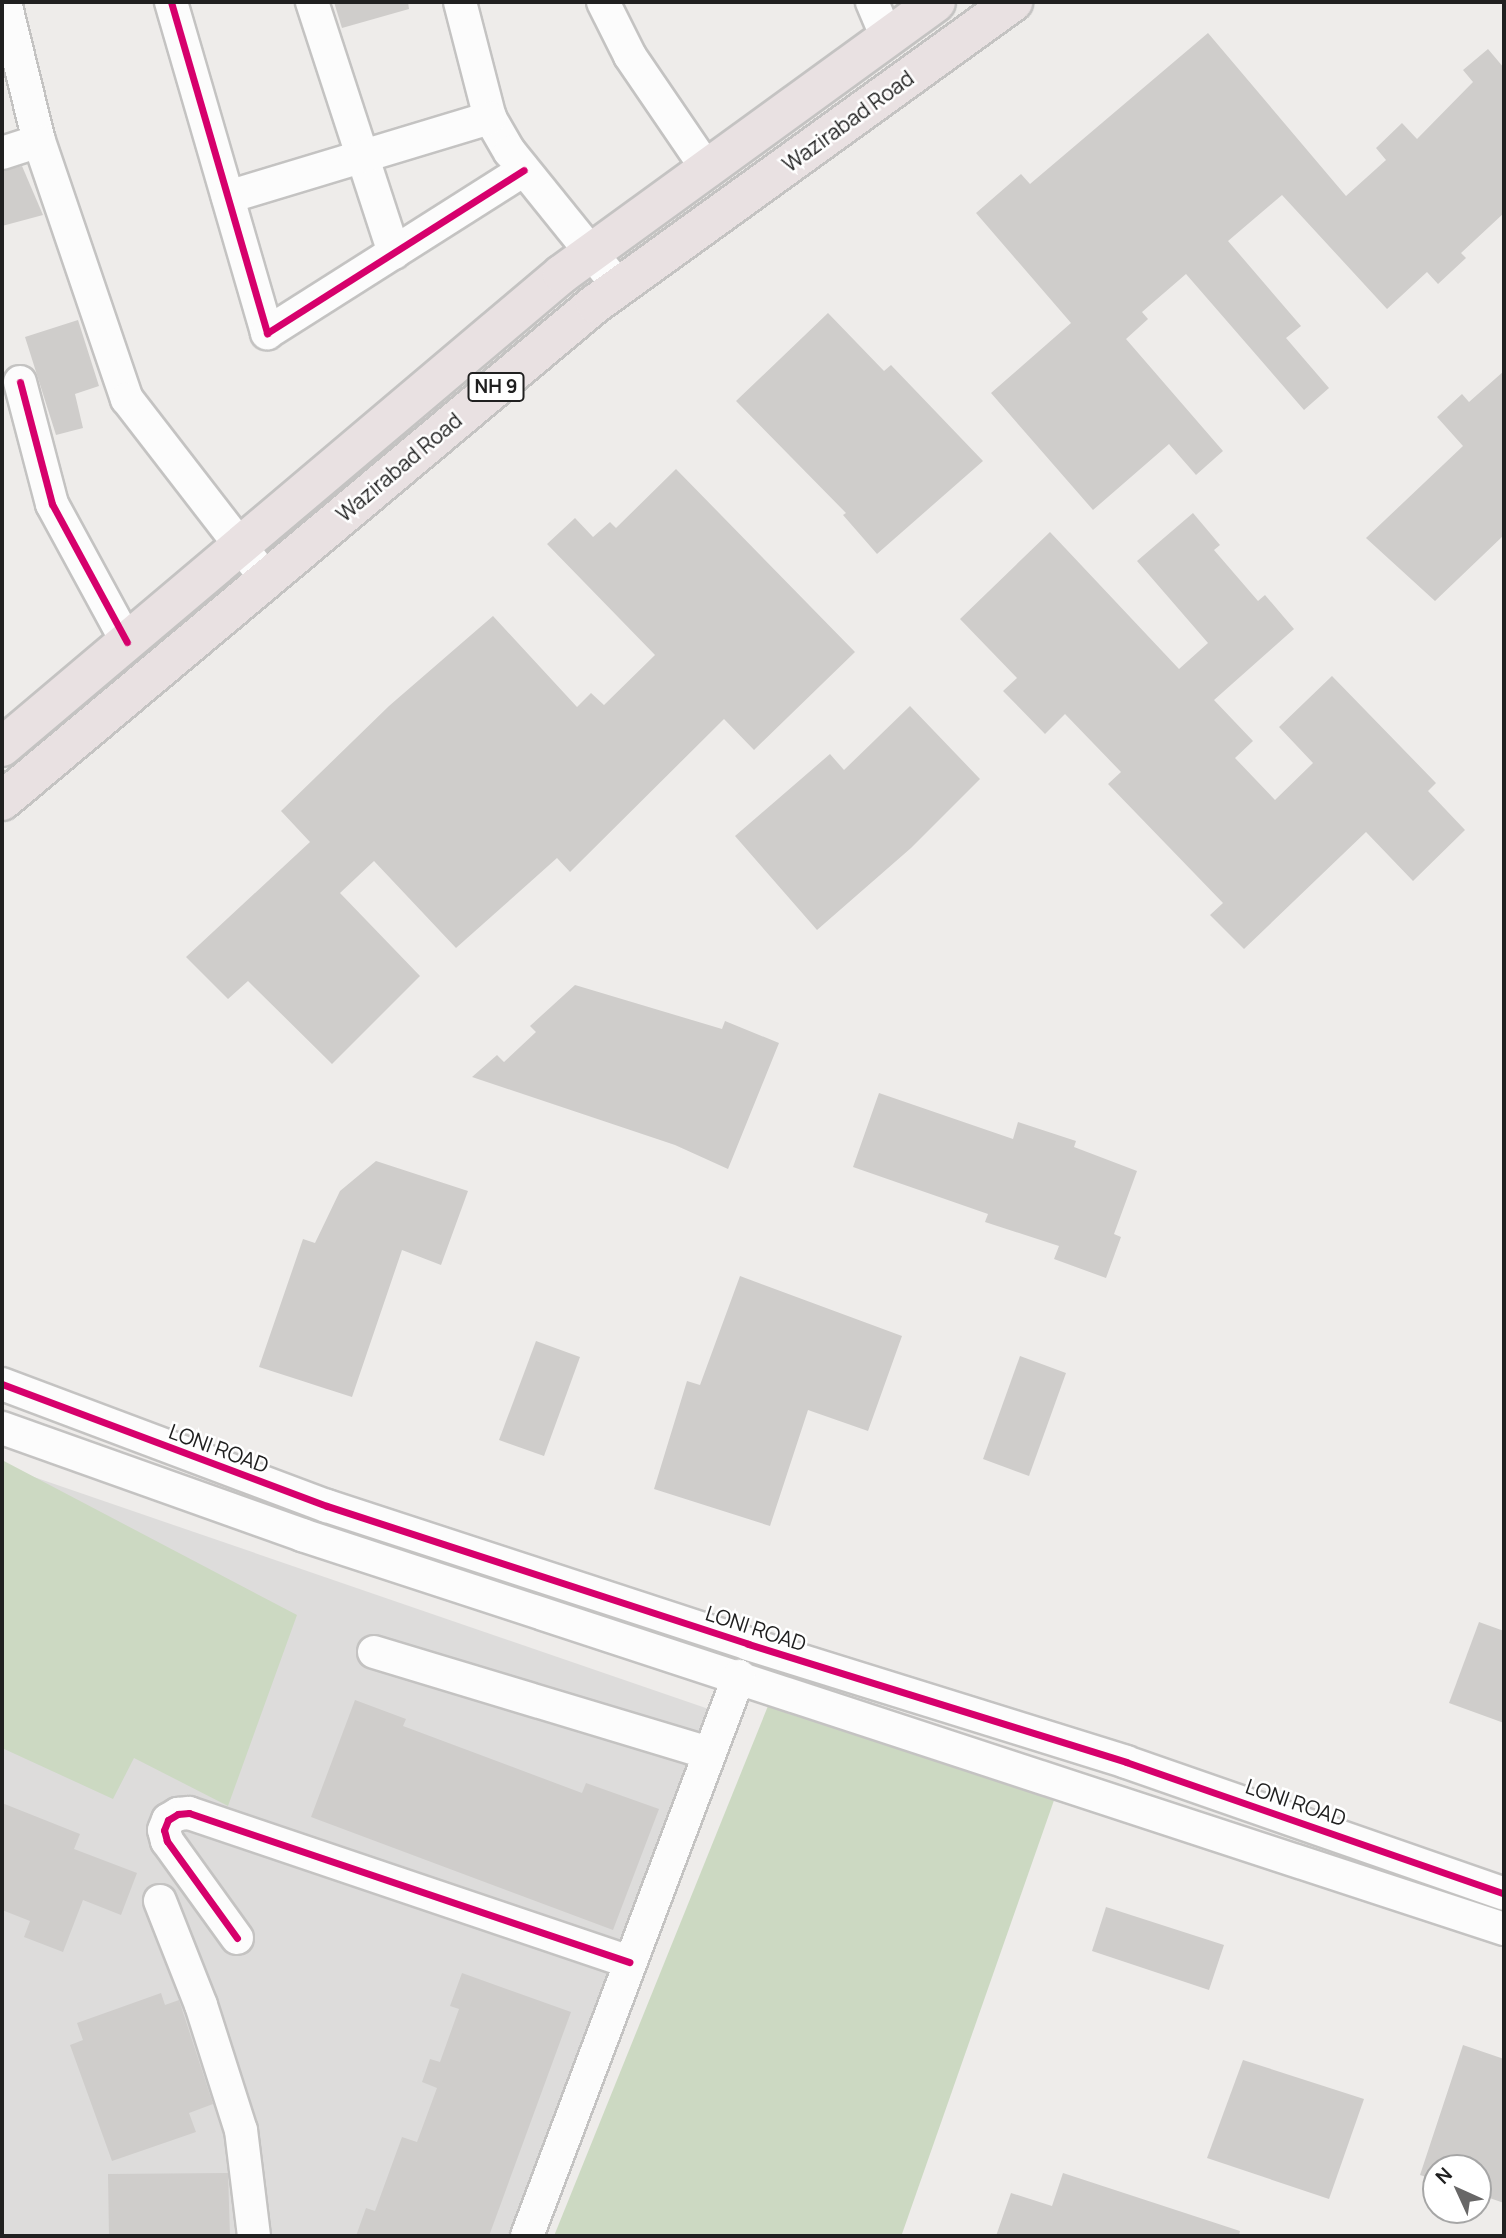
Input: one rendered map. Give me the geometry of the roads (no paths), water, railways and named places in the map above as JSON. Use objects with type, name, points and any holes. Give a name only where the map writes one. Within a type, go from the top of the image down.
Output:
[{"type":"highway","name":"Wazirabad Road","points":[[2,747],[591,253],[936,2]]},
{"type":"highway","name":"Wazirabad Road","points":[[2,801],[618,287],[1013,2]]},
{"type":"street","points":[[5,2],[39,141],[127,399],[266,579]]},
{"type":"street","points":[[171,2],[267,333],[524,170]]},
{"type":"street","points":[[313,2],[360,157],[394,253]]},
{"type":"street","points":[[460,2],[490,118],[524,170],[618,287]]},
{"type":"street","points":[[603,2],[630,56],[707,169]]},
{"type":"street","points":[[872,2],[887,38]]},
{"type":"street","points":[[228,197],[490,118]]},
{"type":"street","points":[[2,153],[39,141]]},
{"type":"street","points":[[20,382],[52,504],[127,642]]},
{"type":"street","name":"LONI ROAD","points":[[2,1384],[281,1489],[748,1644],[1126,1762],[1504,1894]]},
{"type":"street","points":[[2,1428],[268,1523],[739,1676],[1097,1798],[1504,1928]]},
{"type":"street","points":[[268,1523],[281,1489]]},
{"type":"street","points":[[374,1652],[709,1753]]},
{"type":"street","points":[[527,2236],[739,1676]]},
{"type":"street","points":[[237,1938],[167,1841],[168,1820],[178,1814],[189,1813],[630,1962]]},
{"type":"street","points":[[160,1901],[201,2006],[241,2130],[254,2236]]}]
